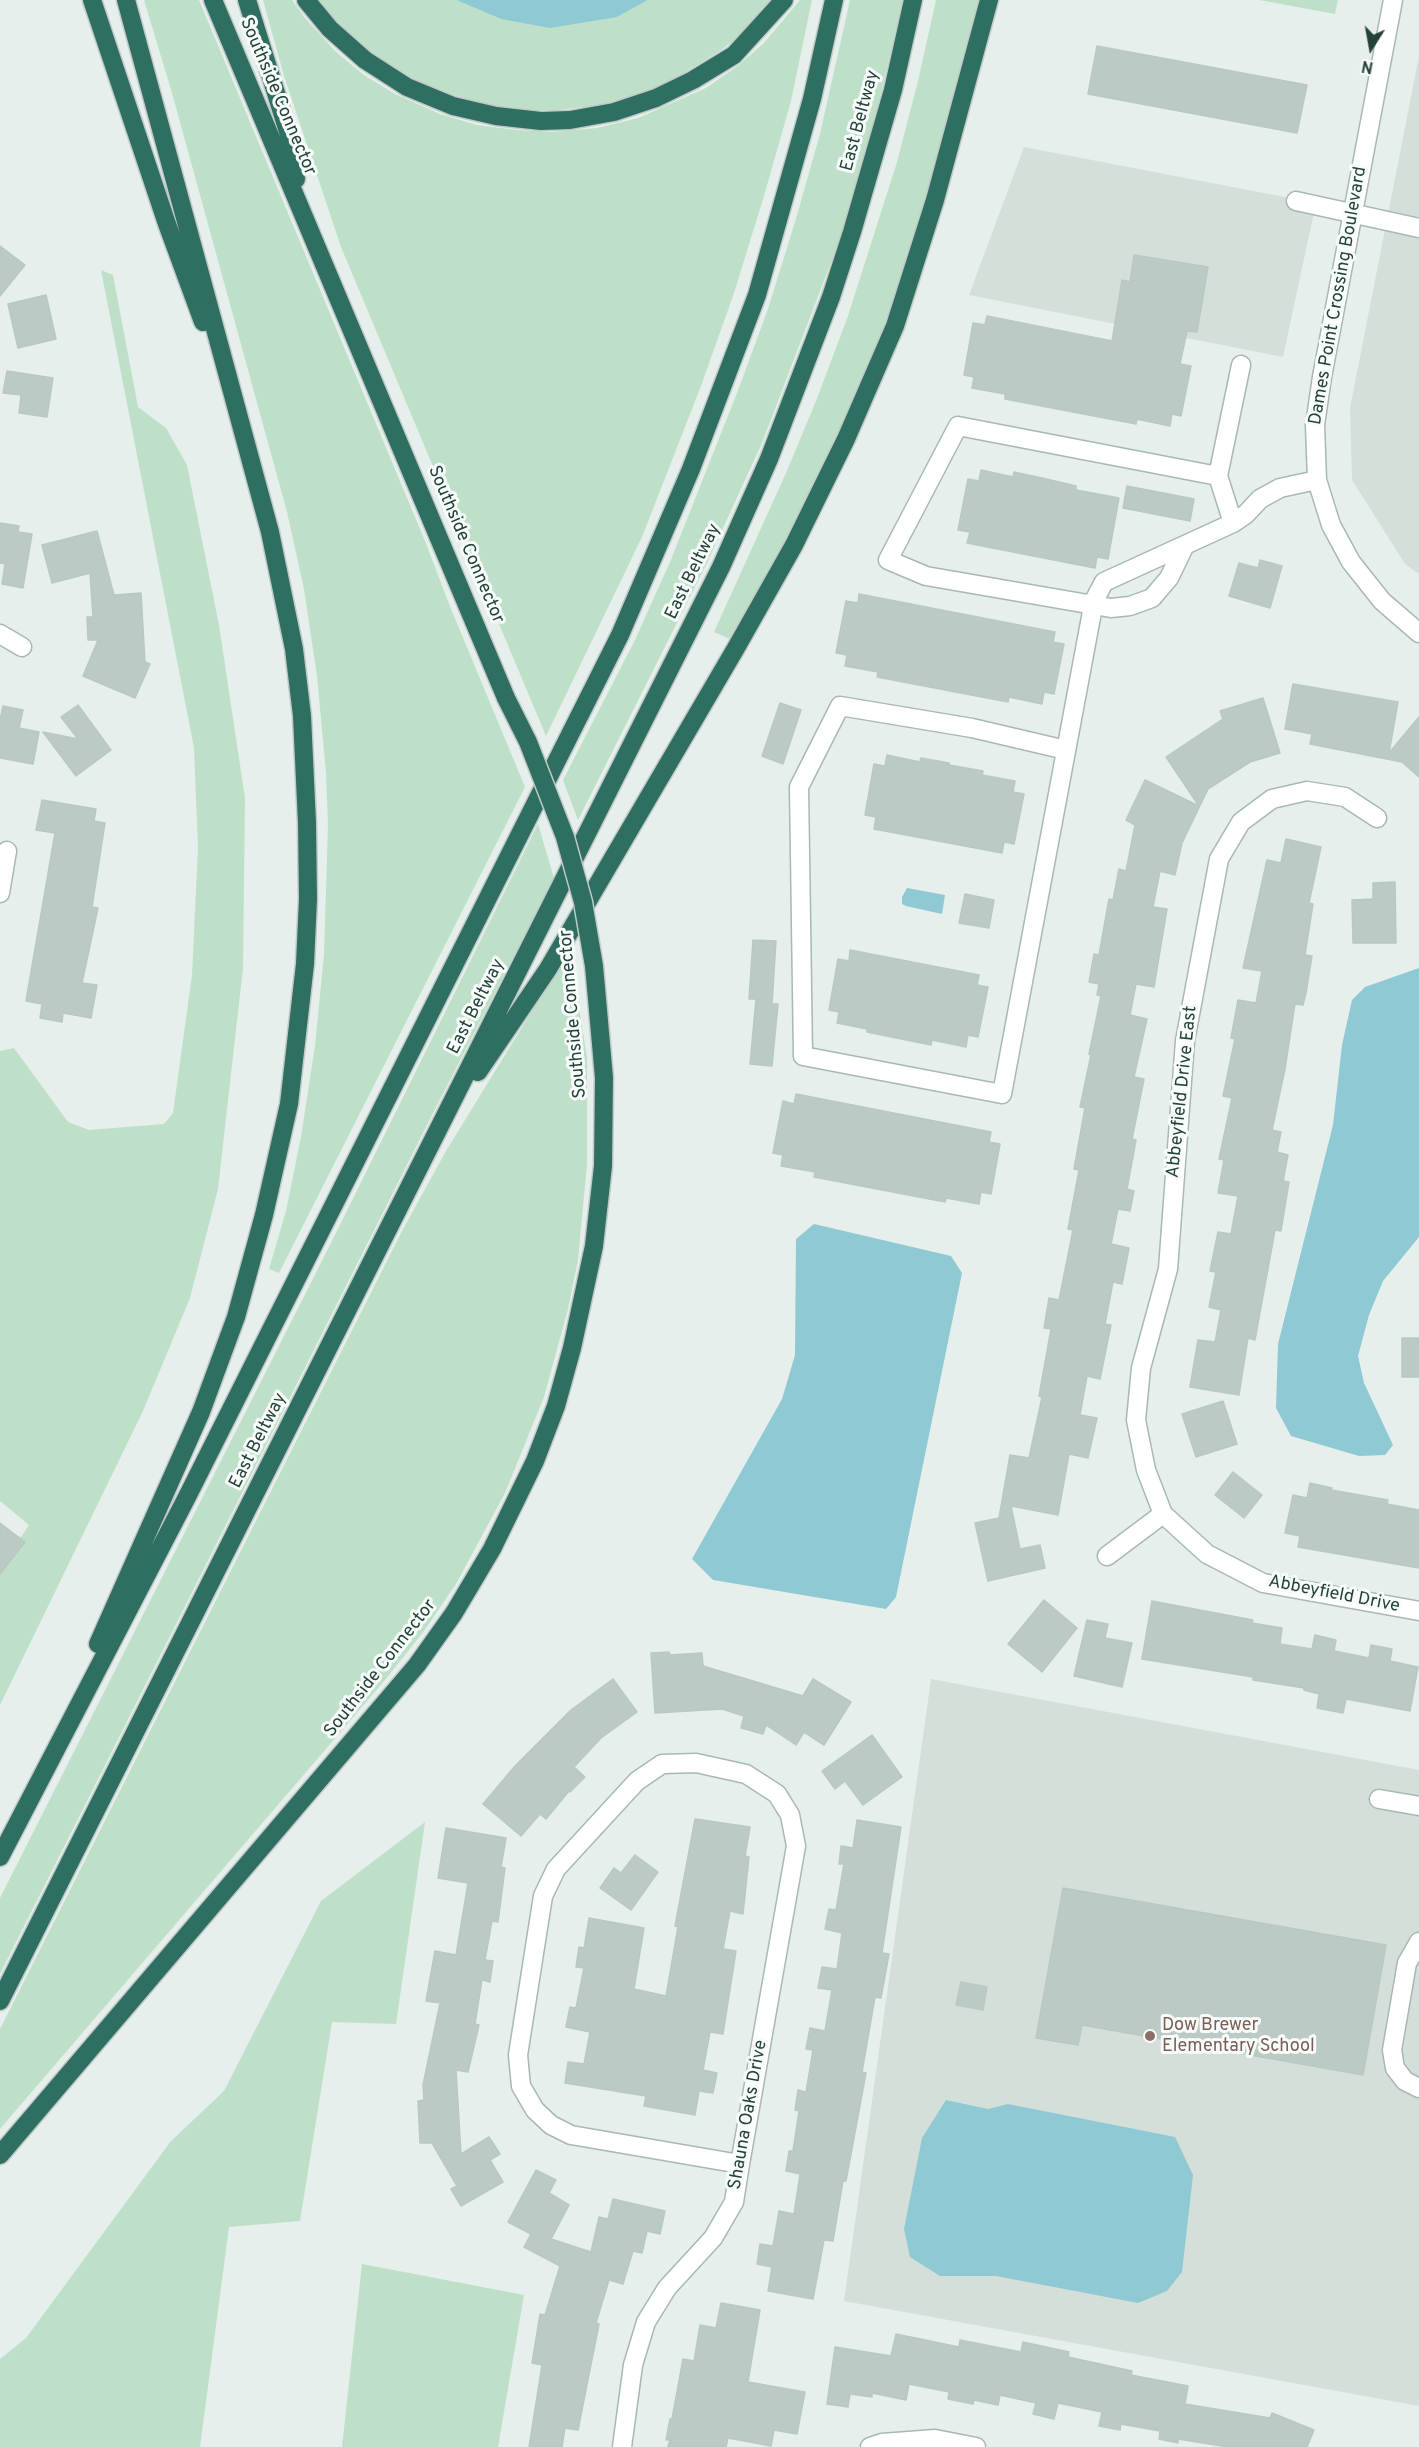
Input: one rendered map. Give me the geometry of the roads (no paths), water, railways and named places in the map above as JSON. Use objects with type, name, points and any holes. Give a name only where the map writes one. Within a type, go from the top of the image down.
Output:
[{"type":"highway","points":[[92,0],[167,224],[246,439]]},
{"type":"highway","points":[[34,1788],[205,1401],[244,1287],[264,1215],[289,1104],[303,987],[308,899],[302,716],[294,649],[270,532],[246,439],[126,0]]},
{"type":"highway","name":"Southside Connector","points":[[0,2155],[417,1665],[454,1612],[492,1549],[535,1461],[556,1406],[572,1348],[594,1246],[603,1166],[604,1078],[590,939],[583,902],[565,837],[528,742],[506,698],[213,0]]},
{"type":"highway","points":[[247,0],[290,138],[299,205]]},
{"type":"highway","points":[[306,0],[330,29],[365,60],[407,87],[453,106],[496,116],[541,121],[570,120],[614,112],[666,94],[734,55],[784,0]]},
{"type":"highway","name":"East Beltway","points":[[0,1857],[187,1497],[554,769],[620,635],[662,542],[757,295],[809,110],[834,0]]},
{"type":"highway","name":"East Beltway","points":[[0,2001],[721,567],[769,459],[831,297],[893,90],[913,0]]},
{"type":"highway","points":[[434,1139],[553,960],[794,545],[846,439],[898,314],[935,200],[989,0]]},
{"type":"street","name":"Dames Point Crossing Boulevard","points":[[1393,0],[1319,396],[1315,425],[1317,480],[1331,525],[1352,562],[1382,601],[1419,633]]},
{"type":"street","points":[[1296,201],[1419,228]]},
{"type":"street","points":[[1233,523],[1218,476],[1241,365]]},
{"type":"street","points":[[1185,545],[1169,578],[1152,598],[1130,606],[1111,608],[926,576],[888,560],[958,426],[1218,476]]},
{"type":"street","points":[[1066,750],[972,728],[840,706],[799,787],[803,1056],[1002,1095],[1093,606],[1104,582],[1233,523],[1246,514],[1260,499],[1280,488],[1317,480]]},
{"type":"street","points":[[0,634],[22,647]]},
{"type":"street","name":"Abbeyfield Drive East","points":[[1163,1514],[1146,1470],[1136,1420],[1141,1368],[1168,1269],[1185,1041],[1219,859],[1241,822],[1272,799],[1307,791],[1345,797],[1377,819]]},
{"type":"street","points":[[0,893],[7,851]]},
{"type":"street","points":[[1107,1556],[1163,1514]]},
{"type":"street","name":"Abbeyfield Drive","points":[[1163,1514],[1207,1554],[1263,1583],[1419,1611]]},
{"type":"street","name":"Shauna Oaks Drive","points":[[622,2447],[633,2365],[646,2322],[667,2288],[713,2238],[734,2202],[741,2164],[796,1846],[790,1815],[777,1794],[746,1774],[696,1763],[662,1764],[638,1781],[556,1869],[543,1896],[518,2055],[521,2086],[535,2110],[551,2125],[571,2135],[741,2164]]},
{"type":"street","points":[[1379,1799],[1419,1806]]},
{"type":"street","points":[[1419,1942],[1407,1963],[1392,2050],[1395,2068],[1406,2081],[1419,2088]]},
{"type":"street","points":[[870,2447],[882,2443],[935,2439],[976,2447]]},
{"type":"water","points":[[456,0],[648,0],[617,17],[550,28],[501,19]]},
{"type":"water","points":[[907,888],[945,895],[942,914],[902,904],[902,897]]},
{"type":"water","points":[[1419,968],[1419,1237],[1383,1281],[1369,1315],[1358,1356],[1364,1383],[1393,1445],[1385,1455],[1359,1456],[1291,1436],[1276,1408],[1278,1344],[1333,1125],[1342,1045],[1352,1000],[1365,987]]},
{"type":"water","points":[[814,1224],[951,1256],[962,1273],[896,1597],[886,1609],[713,1580],[692,1559],[782,1399],[795,1355],[796,1239]]},
{"type":"water","points":[[946,2100],[988,2109],[1008,2104],[1175,2137],[1193,2175],[1182,2272],[1167,2291],[1138,2303],[996,2276],[940,2276],[910,2257],[904,2229],[922,2138]]},
{"type":"place","name":"Dow Brewer Elementary School","points":[[1150,2036]]}]
